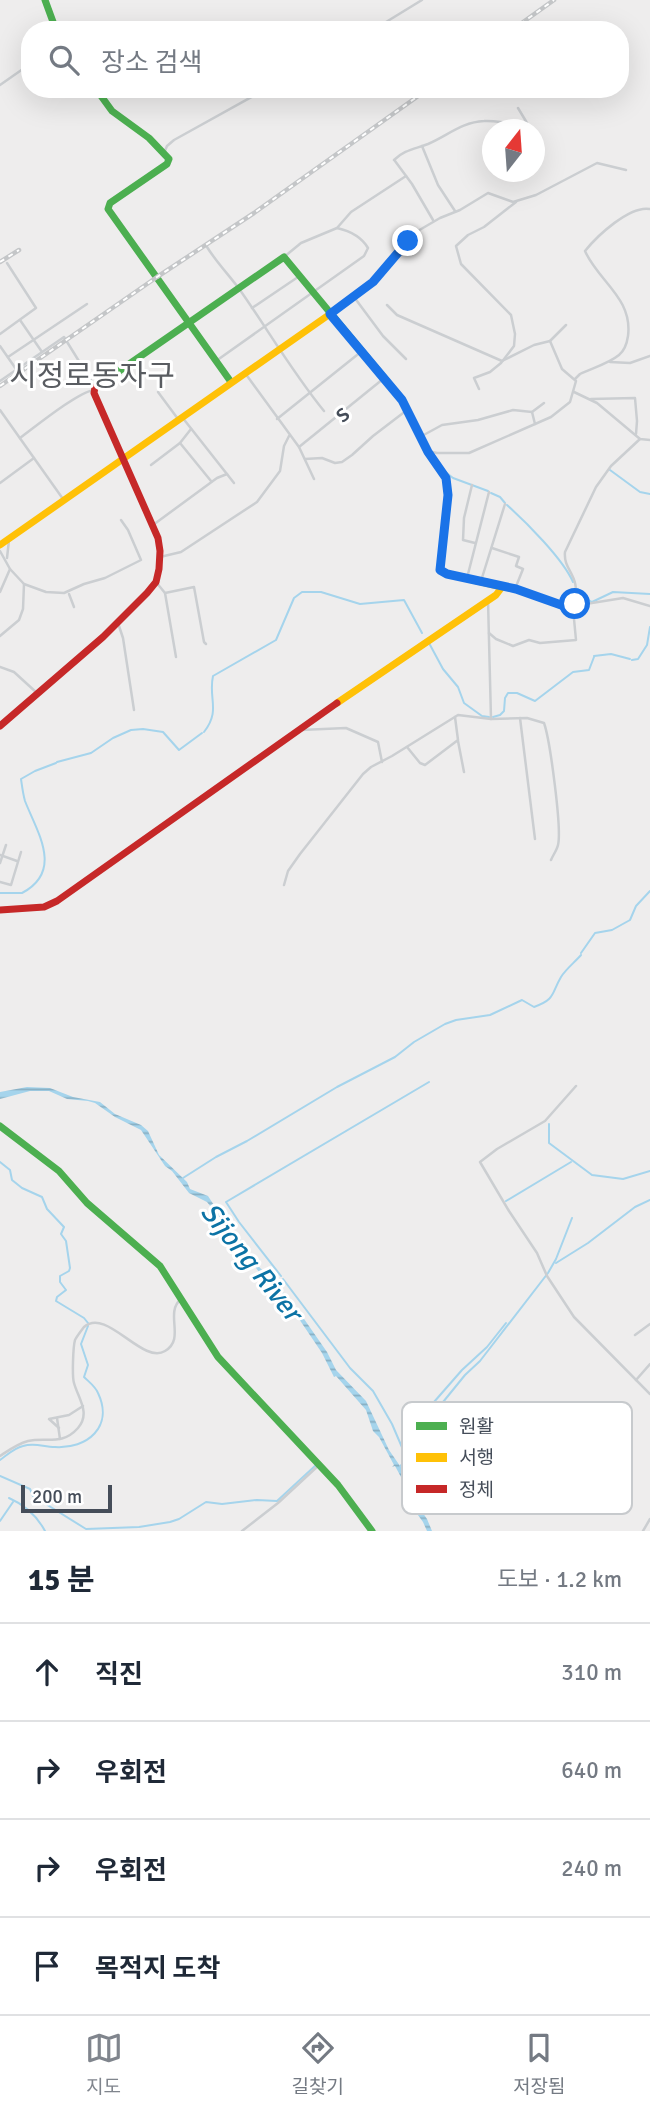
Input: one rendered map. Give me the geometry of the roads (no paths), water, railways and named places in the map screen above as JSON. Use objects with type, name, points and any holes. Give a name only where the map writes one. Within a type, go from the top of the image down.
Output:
[{"type":"street","points":[[45,0],[53,21]]},
{"type":"street","points":[[388,21],[422,0]]},
{"type":"street","points":[[0,85],[21,70]]},
{"type":"street","points":[[103,98],[112,111],[149,138],[169,159],[167,164],[110,203],[108,209],[231,382]]},
{"type":"street","points":[[164,153],[174,140],[250,98]]},
{"type":"street","points":[[434,221],[393,159],[405,151],[473,122],[527,122],[518,108]]},
{"type":"street","points":[[422,146],[438,185],[455,212]]},
{"type":"street","points":[[479,389],[474,377],[491,372],[502,361],[514,346],[515,334],[511,317],[461,264],[456,246],[516,202],[536,195],[597,163],[626,170]]},
{"type":"street","points":[[20,438],[239,289],[301,243],[337,228],[351,212],[406,176]]},
{"type":"street","points":[[0,545],[354,297],[379,277],[416,232],[488,193],[516,202]]},
{"type":"street","points":[[428,452],[469,453],[551,417],[564,409],[569,402],[574,392],[575,379],[580,374],[618,356],[626,345],[628,318],[618,298],[585,251],[620,220],[637,209],[649,210]]},
{"type":"street","points":[[216,361],[364,256],[368,248],[356,235],[337,228]]},
{"type":"street","points":[[207,247],[324,411]]},
{"type":"street","points":[[284,257],[402,400],[447,484],[440,568],[447,574],[515,589],[569,607],[574,619],[576,640],[540,643],[529,640],[513,646],[489,633]]},
{"type":"street","points":[[0,334],[36,308],[7,263]]},
{"type":"street","points":[[251,308],[298,277]]},
{"type":"street","points":[[354,297],[383,336],[406,359]]},
{"type":"street","points":[[8,357],[87,304]]},
{"type":"street","points":[[387,305],[397,315],[502,361]]},
{"type":"street","points":[[20,320],[42,352]]},
{"type":"street","points":[[502,361],[534,345],[550,341],[566,326]]},
{"type":"street","points":[[0,381],[65,337],[94,388],[158,538],[160,557],[156,582],[118,623],[0,726]]},
{"type":"street","points":[[550,341],[565,372],[575,379]]},
{"type":"street","points":[[0,346],[16,369]]},
{"type":"street","points":[[277,419],[362,351]]},
{"type":"street","points":[[607,362],[630,363],[650,356]]},
{"type":"street","points":[[245,373],[299,447],[314,479]]},
{"type":"street","name":"s","points":[[299,447],[383,379]]},
{"type":"street","points":[[158,392],[234,483]]},
{"type":"street","points":[[574,392],[591,399],[640,439],[650,440]]},
{"type":"street","points":[[591,399],[635,398],[638,421],[636,435]]},
{"type":"street","points":[[420,438],[442,425],[478,420],[513,410],[532,412],[544,403]]},
{"type":"street","points":[[0,410],[63,499]]},
{"type":"street","points":[[305,459],[322,458],[335,463],[342,462],[407,410]]},
{"type":"street","points":[[532,412],[535,424]]},
{"type":"street","points":[[151,465],[180,443],[191,429]]},
{"type":"street","points":[[160,557],[181,552],[257,502],[280,471],[284,446],[289,436]]},
{"type":"street","points":[[574,604],[577,583],[564,558],[565,552],[596,486],[611,466],[640,439]]},
{"type":"street","points":[[180,443],[211,482]]},
{"type":"street","points":[[0,482],[34,458]]},
{"type":"street","points":[[152,525],[211,482],[227,474]]},
{"type":"street","points":[[472,485],[464,518],[463,540],[475,543]]},
{"type":"street","points":[[467,578],[489,492]]},
{"type":"street","points":[[481,581],[505,504]]},
{"type":"street","points":[[0,551],[10,569],[24,584],[52,593],[68,593],[141,559],[121,520]]},
{"type":"street","points":[[7,561],[10,537]]},
{"type":"street","points":[[492,548],[519,557],[516,566],[523,569],[515,589]]},
{"type":"street","points":[[0,592],[10,569]]},
{"type":"street","points":[[156,582],[165,593],[176,657]]},
{"type":"street","points":[[0,636],[19,620],[23,609],[24,584]]},
{"type":"street","points":[[165,593],[194,587],[206,644]]},
{"type":"street","points":[[0,910],[52,905],[499,593],[502,587]]},
{"type":"street","points":[[68,593],[74,607]]},
{"type":"street","points":[[569,607],[574,604],[623,598],[650,606]]},
{"type":"street","points":[[488,600],[491,719]]},
{"type":"street","points":[[118,623],[123,638],[134,710]]},
{"type":"street","points":[[0,667],[14,672],[37,693]]},
{"type":"street","points":[[455,716],[464,772]]},
{"type":"street","points":[[284,885],[291,865],[367,770],[455,716],[520,718],[542,722],[546,728],[558,830],[558,844],[551,860]]},
{"type":"street","points":[[520,718],[535,839]]},
{"type":"street","points":[[301,730],[350,729],[378,742],[382,762]]},
{"type":"street","points":[[407,747],[422,765],[458,740]]},
{"type":"street","points":[[0,863],[6,845]]},
{"type":"street","points":[[0,882],[11,885],[21,852]]},
{"type":"street","points":[[1,856],[18,861]]},
{"type":"street","points":[[576,1086],[545,1121],[480,1162],[537,1253],[546,1275],[578,1322],[650,1394]]},
{"type":"street","points":[[0,1126],[59,1171],[91,1206],[158,1264],[220,1360],[341,1489],[372,1531]]},
{"type":"street","points":[[0,1456],[13,1446],[28,1441],[60,1439],[80,1425],[83,1406],[73,1378],[75,1342],[83,1328],[97,1323],[121,1333],[146,1351],[163,1353],[174,1340],[174,1311],[181,1299]]},
{"type":"street","points":[[635,1335],[650,1325]]},
{"type":"street","points":[[636,1380],[650,1364]]},
{"type":"street","points":[[59,1428],[49,1419],[69,1415],[83,1406]]},
{"type":"street","points":[[57,1418],[60,1439]]},
{"type":"street","points":[[242,1531],[278,1503],[319,1465]]},
{"type":"street","points":[[643,1531],[650,1520]]},
{"type":"water","name":"Sijong River","points":[[27,1087],[50,1088],[73,1097],[100,1102],[115,1114],[141,1125],[148,1131],[159,1155],[187,1182],[190,1189],[208,1196],[260,1268],[269,1275],[302,1316],[336,1370],[366,1401],[389,1450],[402,1469],[402,1479],[395,1466],[392,1467],[394,1465],[373,1431],[366,1410],[336,1376],[334,1377],[322,1353],[295,1313],[261,1275],[242,1248],[231,1239],[207,1202],[189,1193],[165,1166],[141,1130],[88,1101],[67,1099],[49,1091],[30,1091],[0,1099],[0,1092]]},
{"type":"water","points":[[417,1514],[424,1514],[432,1531],[427,1531]]},
{"type":"waterway","points":[[443,470],[453,478],[488,491]]},
{"type":"waterway","points":[[610,470],[640,492],[650,494]]},
{"type":"waterway","points":[[491,493],[505,503]]},
{"type":"waterway","points":[[507,505],[553,552],[573,582]]},
{"type":"waterway","points":[[578,589],[592,602],[613,592],[650,594]]},
{"type":"waterway","points":[[204,732],[213,711],[213,676],[276,640],[294,598],[302,592],[321,592],[360,604],[404,600],[422,633]]},
{"type":"waterway","points":[[632,660],[638,659],[647,645],[650,627]]},
{"type":"waterway","points":[[429,643],[443,669],[458,687],[464,703],[482,716],[489,717]]},
{"type":"waterway","points":[[594,656],[611,654],[630,659]]},
{"type":"waterway","points":[[493,717],[504,711],[508,693],[517,693],[535,701],[573,672],[589,670],[594,657]]},
{"type":"waterway","points":[[57,762],[91,753],[131,730],[163,732],[179,750],[202,733]]},
{"type":"waterway","points":[[0,893],[22,893],[35,884],[42,874],[44,850],[25,801],[21,779],[56,763]]},
{"type":"waterway","points":[[581,953],[595,933],[612,930],[630,920],[636,906],[650,891]]},
{"type":"waterway","points":[[183,1178],[337,1087],[395,1057],[445,1024],[490,1015],[522,1000],[534,1007],[546,1001],[563,974],[581,955]]},
{"type":"waterway","name":"Sijong River","points":[[281,1276],[226,1202],[429,1082]]},
{"type":"waterway","points":[[549,1124],[549,1143],[592,1175],[623,1179],[650,1171]]},
{"type":"waterway","points":[[0,1162],[10,1170],[12,1180],[42,1197],[47,1209],[64,1227],[61,1234],[66,1241],[70,1268],[60,1276],[60,1282],[66,1290],[56,1301],[88,1323]]},
{"type":"waterway","points":[[506,1201],[571,1162]]},
{"type":"waterway","points":[[556,1263],[588,1243],[635,1207],[650,1200]]},
{"type":"waterway","points":[[443,1402],[480,1361],[548,1273],[572,1218]]},
{"type":"waterway","name":"Sijong River","points":[[283,1279],[350,1368],[373,1391],[402,1447]]},
{"type":"waterway","points":[[434,1402],[487,1347],[506,1323]]},
{"type":"waterway","points":[[0,1460],[17,1448],[27,1445],[67,1447],[77,1444],[87,1440],[100,1426],[102,1405],[94,1386],[84,1377],[88,1365],[81,1344],[88,1326]]},
{"type":"waterway","points":[[0,1476],[30,1489],[33,1496],[86,1529],[139,1527],[170,1522],[206,1502],[222,1504],[277,1501],[316,1465]]},
{"type":"waterway","points":[[9,1498],[30,1512],[45,1531]]},
{"type":"waterway","points":[[0,1521],[13,1502]]},
{"type":"railway","points":[[525,21],[554,0]]},
{"type":"railway","points":[[0,386],[254,213],[415,98]]},
{"type":"railway","points":[[0,262],[19,250]]},
{"type":"district","name":"시정로동자구","points":[[92,376]]}]
